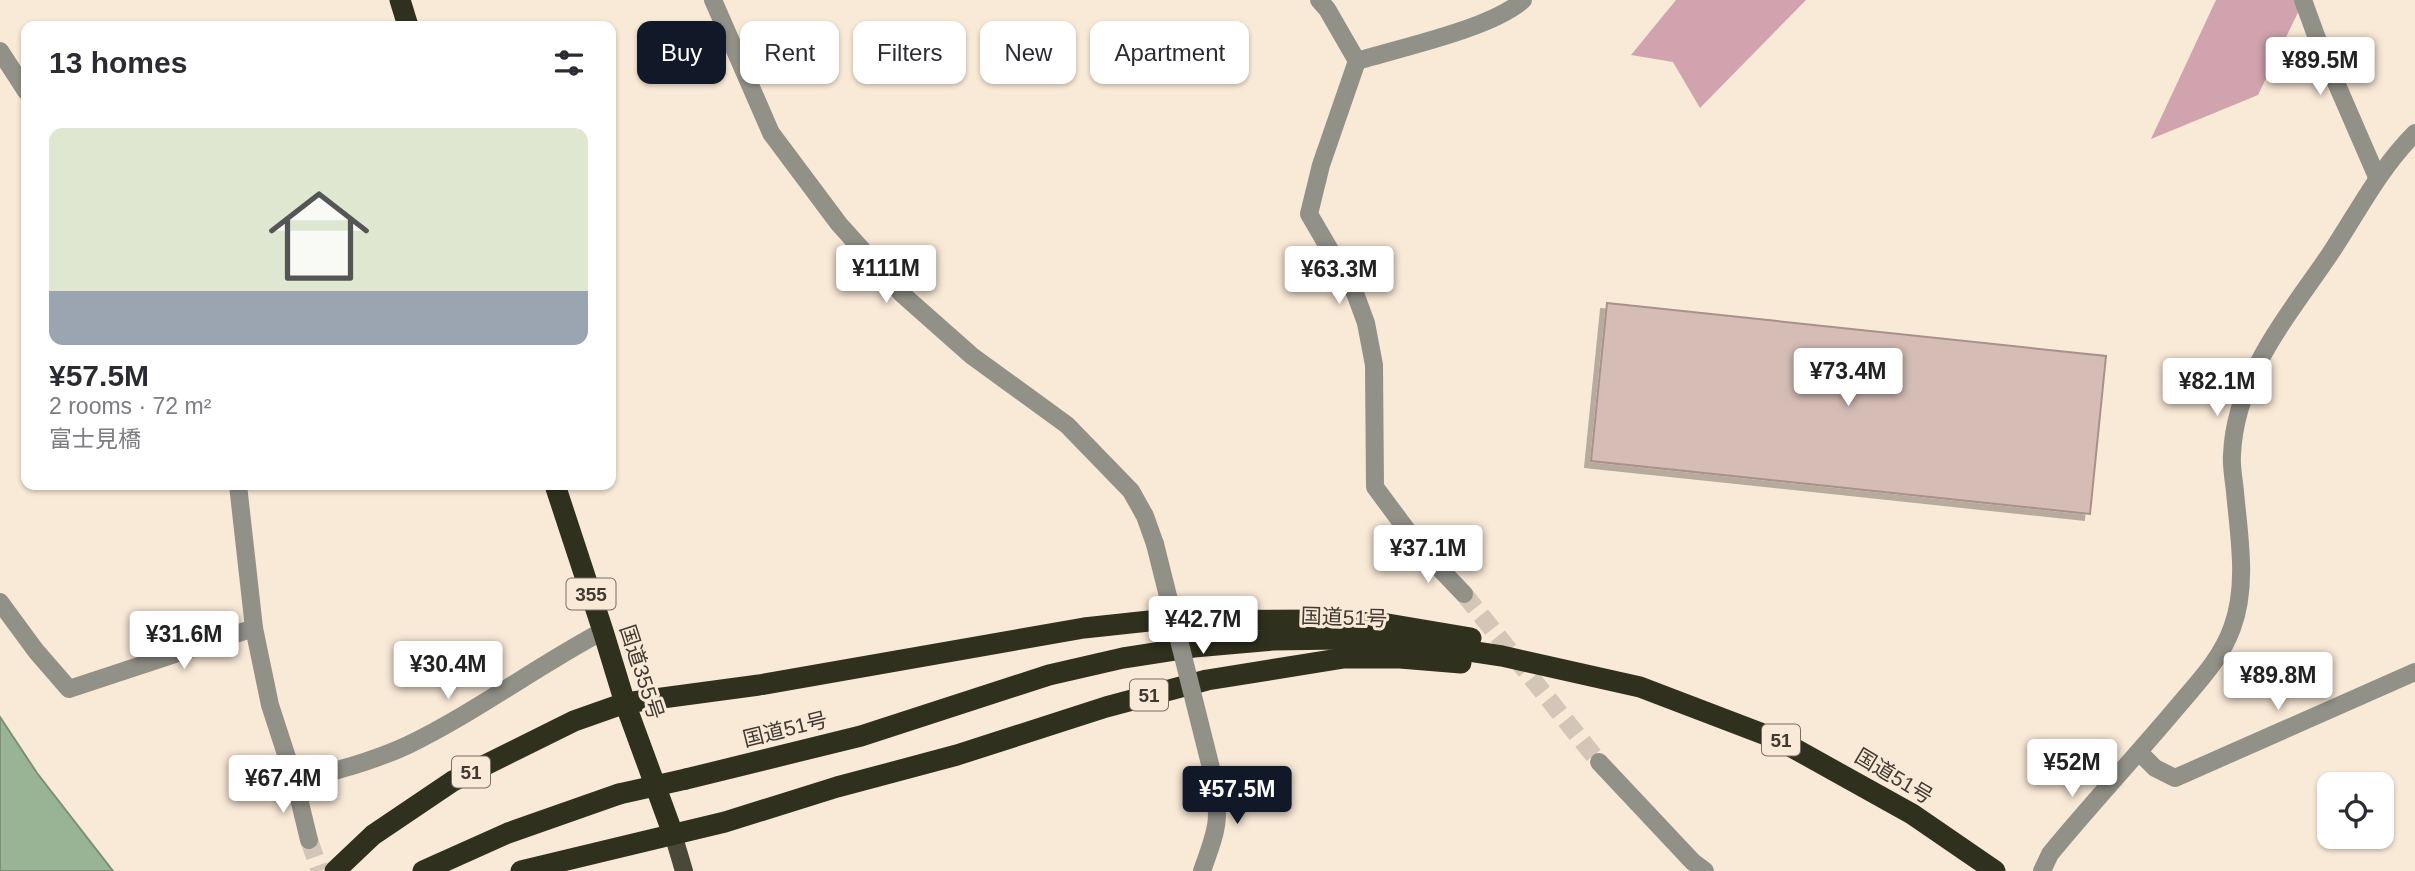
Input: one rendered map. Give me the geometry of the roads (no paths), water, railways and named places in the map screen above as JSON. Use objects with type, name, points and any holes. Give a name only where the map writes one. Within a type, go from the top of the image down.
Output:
[{"type":"highway","points":[[400,0],[406,21]]},
{"type":"highway","name":"国道355号","points":[[557,490],[625,704],[673,834]]},
{"type":"highway","name":"51","points":[[335,871],[373,835],[453,781],[574,721],[625,704],[759,685],[1084,628],[1149,621],[1205,620],[1325,620],[1388,624],[1432,630],[1527,650],[1640,687]]},
{"type":"highway","name":"国道51号","points":[[423,871],[508,832],[619,794],[861,736],[1049,675],[1123,658],[1194,647],[1273,640],[1340,639],[1429,645],[1502,656],[1640,687],[1779,740],[1912,814],[1995,871]]},
{"type":"highway","name":"51","points":[[521,871],[725,822],[837,787],[957,755],[1106,706],[1207,680],[1268,669],[1344,658],[1400,658],[1502,666],[1640,687]]},
{"type":"main road","points":[[673,834],[684,871]]},
{"type":"street","points":[[713,0],[771,133],[839,223],[912,303],[972,356],[1067,425],[1131,491],[1145,516],[1155,544],[1213,776],[1218,825],[1202,871]]},
{"type":"street","points":[[1319,0],[1357,61],[1321,165],[1309,214],[1355,293],[1366,323],[1374,365],[1375,487],[1421,549],[1464,594]]},
{"type":"street","points":[[1357,61],[1465,29],[1513,10],[1523,0]]},
{"type":"street","points":[[2303,0],[2377,177]]},
{"type":"street","points":[[0,51],[21,83]]},
{"type":"street","points":[[2042,871],[2050,854],[2140,752],[2222,652],[2233,628],[2242,575],[2231,458],[2241,401],[2254,370],[2377,177],[2415,133]]},
{"type":"street","points":[[239,490],[254,628],[270,705],[295,782],[309,840]]},
{"type":"street","points":[[0,602],[36,651],[69,689],[254,628]]},
{"type":"street","points":[[295,782],[380,757],[406,745],[453,721],[562,652],[603,631]]},
{"type":"street","points":[[2140,752],[2155,768],[2175,778],[2415,672]]},
{"type":"street","points":[[1599,762],[1693,862],[1705,871]]},
{"type":"tunnel","points":[[1464,594],[1599,762]]},
{"type":"tunnel","points":[[309,840],[320,871]]}]
